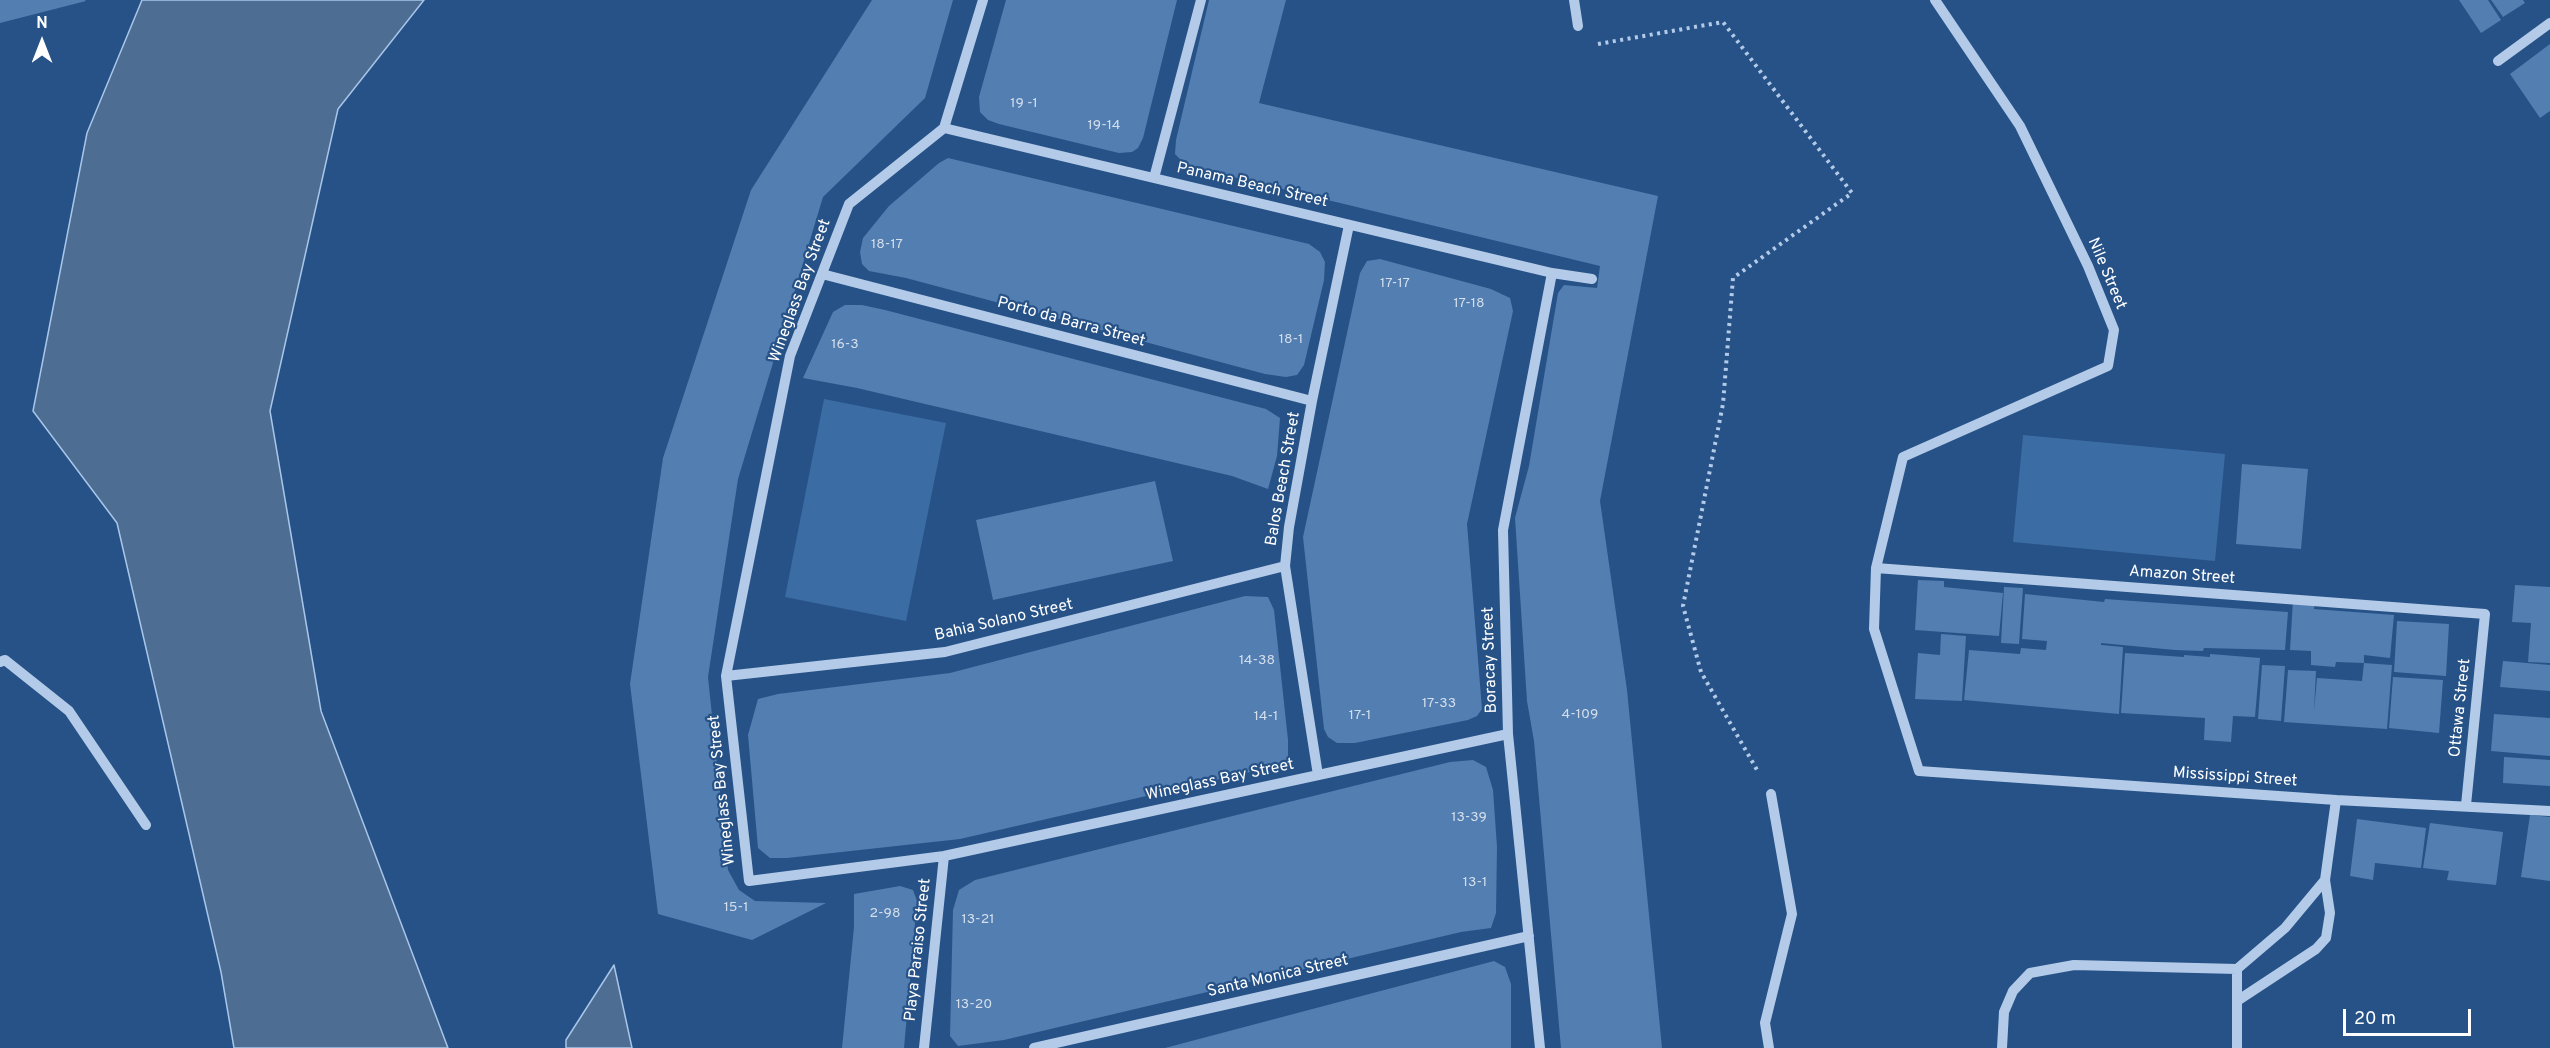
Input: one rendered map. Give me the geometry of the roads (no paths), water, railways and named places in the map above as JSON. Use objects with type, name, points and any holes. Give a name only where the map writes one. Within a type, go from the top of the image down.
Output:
[{"type":"street","points":[[944,128],[983,0]]},
{"type":"street","points":[[1154,178],[1201,0]]},
{"type":"street","points":[[1574,0],[1578,26]]},
{"type":"street","name":"Nile Street","points":[[1876,568],[1903,457],[2108,366],[2114,330],[2088,266],[2020,126],[1935,0]]},
{"type":"street","points":[[2498,61],[2550,23]]},
{"type":"street","name":"Panama Beach Street","points":[[944,128],[1552,273],[1592,279]]},
{"type":"street","name":"Wineglass Bay Street","points":[[944,128],[849,204],[790,356],[726,676],[749,881],[944,856],[1508,734]]},
{"type":"street","name":"Balos Beach Street","points":[[1318,775],[1285,566],[1289,527],[1312,402],[1349,225]]},
{"type":"street","name":"Boracay Street","points":[[1539,1048],[1508,734],[1503,530],[1552,273]]},
{"type":"street","name":"Porto da Barra Street","points":[[822,274],[1312,402]]},
{"type":"street","name":"Bahia Solano Street","points":[[726,676],[945,652],[1285,566]]},
{"type":"street","name":"Amazon Street","points":[[1876,568],[2485,614]]},
{"type":"street","name":"Mississippi Street","points":[[1876,568],[1874,628],[1919,771],[2336,800],[2550,811]]},
{"type":"street","name":"Ottawa Street","points":[[2466,805],[2485,614]]},
{"type":"street","points":[[0,662],[5,660],[69,711],[146,825]]},
{"type":"street","points":[[1768,1048],[1766,1023],[1792,914],[1771,794]]},
{"type":"street","points":[[2237,1001],[2316,949],[2326,938],[2330,913],[2325,880],[2336,800]]},
{"type":"street","name":"Playa Paraiso Street","points":[[924,1048],[944,856]]},
{"type":"street","points":[[2002,1048],[2004,1012],[2013,991],[2030,973],[2074,965],[2237,969],[2285,928],[2325,880]]},
{"type":"street","name":"Santa Monica Street","points":[[1034,1048],[1529,936]]},
{"type":"street","points":[[2237,969],[2238,1048]]}]
